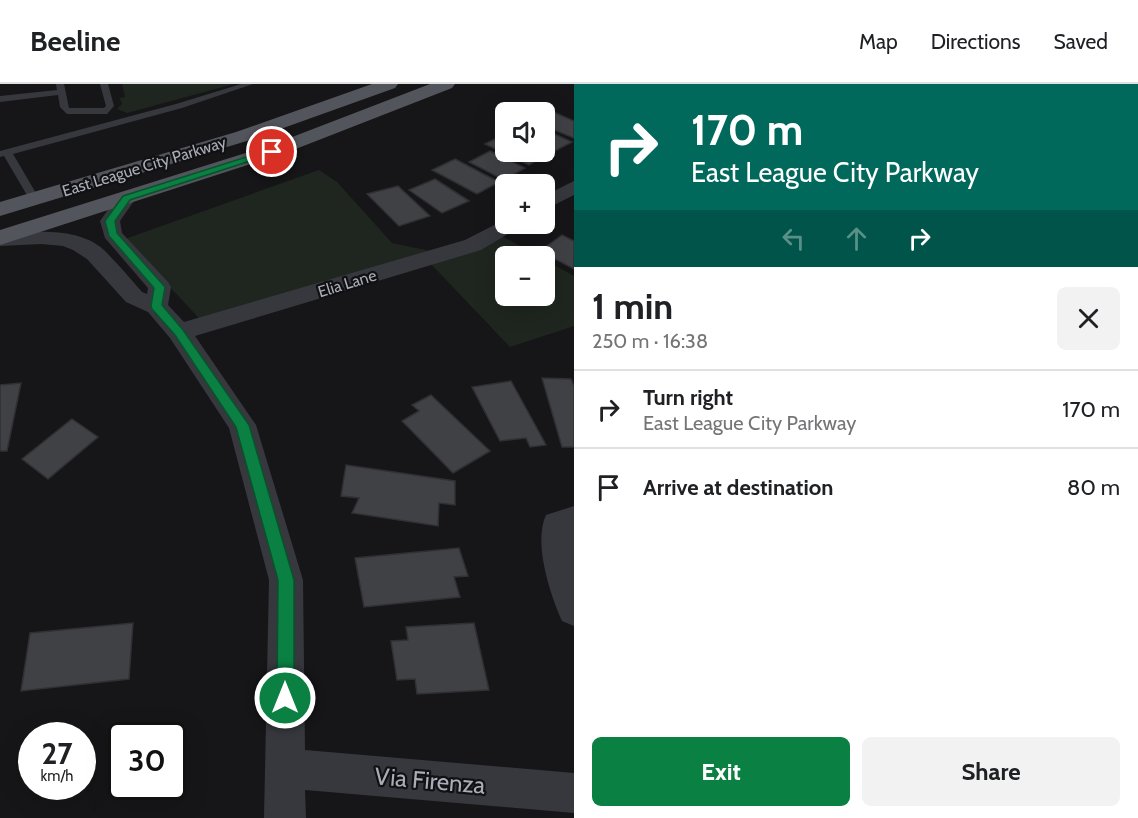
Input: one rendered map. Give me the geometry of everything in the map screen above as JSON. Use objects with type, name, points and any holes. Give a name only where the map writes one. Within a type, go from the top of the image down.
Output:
[{"type":"main road","name":"East League City Parkway","points":[[0,209],[243,136],[389,84]]},
{"type":"main road","name":"East League City Parkway","points":[[0,239],[251,159],[399,105],[446,84]]},
{"type":"main road","points":[[0,224],[9,221],[35,200]]},
{"type":"street","points":[[555,198],[574,187]]},
{"type":"street","points":[[126,198],[110,221],[112,234],[160,287],[156,306]]},
{"type":"street","name":"Elia Lane","points":[[179,332],[474,245],[495,233]]},
{"type":"street","points":[[0,239],[65,240],[81,245],[95,254],[134,297],[156,306],[179,332],[242,425],[286,580],[285,818]]},
{"type":"street","points":[[565,523],[558,553],[574,609]]},
{"type":"street","name":"Via Firenza","points":[[285,768],[574,793]]},
{"type":"lane","points":[[104,84],[110,106],[106,111]]},
{"type":"lane","points":[[35,200],[3,153],[249,84]]},
{"type":"lane","points":[[0,99],[60,88],[67,111],[106,111]]},
{"type":"lane","points":[[106,111],[116,123]]},
{"type":"shaded area","points":[[122,84],[234,84],[127,113],[117,109],[122,104],[120,98],[125,97]]},
{"type":"shaded area","points":[[319,170],[337,182],[392,243],[454,256],[502,236],[520,246],[495,246],[495,306],[555,306],[555,266],[574,276],[574,326],[510,347],[430,263],[226,324],[211,331],[125,239]]},
{"type":"building","points":[[555,113],[574,121],[574,138],[555,130]]},
{"type":"building","points":[[555,134],[572,142],[555,151]]},
{"type":"building","points":[[495,139],[495,149],[485,144]]},
{"type":"building","points":[[490,151],[495,153],[495,162],[513,162],[525,168],[514,174],[495,175],[469,162]]},
{"type":"building","points":[[455,159],[495,180],[495,184],[477,194],[432,170]]},
{"type":"building","points":[[435,179],[469,201],[442,213],[409,190]]},
{"type":"building","points":[[398,186],[430,216],[399,226],[367,194]]},
{"type":"building","points":[[562,235],[574,241],[574,269],[555,259],[555,246],[547,246]]},
{"type":"building","points":[[542,378],[571,379],[574,386],[574,447],[562,447]]},
{"type":"building","points":[[511,381],[546,445],[530,447],[526,438],[500,441],[472,387]]},
{"type":"building","points":[[21,383],[7,451],[0,451],[0,385]]},
{"type":"building","points":[[431,395],[490,451],[453,473],[402,421],[419,411],[412,405]]},
{"type":"building","points":[[72,419],[98,437],[48,479],[22,459]]},
{"type":"building","points":[[346,465],[455,481],[455,505],[439,503],[438,526],[352,513],[359,498],[341,496]]},
{"type":"building","points":[[459,548],[468,576],[454,577],[460,597],[364,607],[355,558]]},
{"type":"building","points":[[133,623],[129,679],[21,691],[30,633]]},
{"type":"building","points":[[474,623],[489,690],[417,694],[415,679],[397,680],[391,641],[408,640],[406,627]]},
{"type":"route","points":[[272,152],[126,198],[114,212],[110,221],[112,234],[160,287],[156,306],[179,332],[242,425],[286,580],[285,698]]}]
